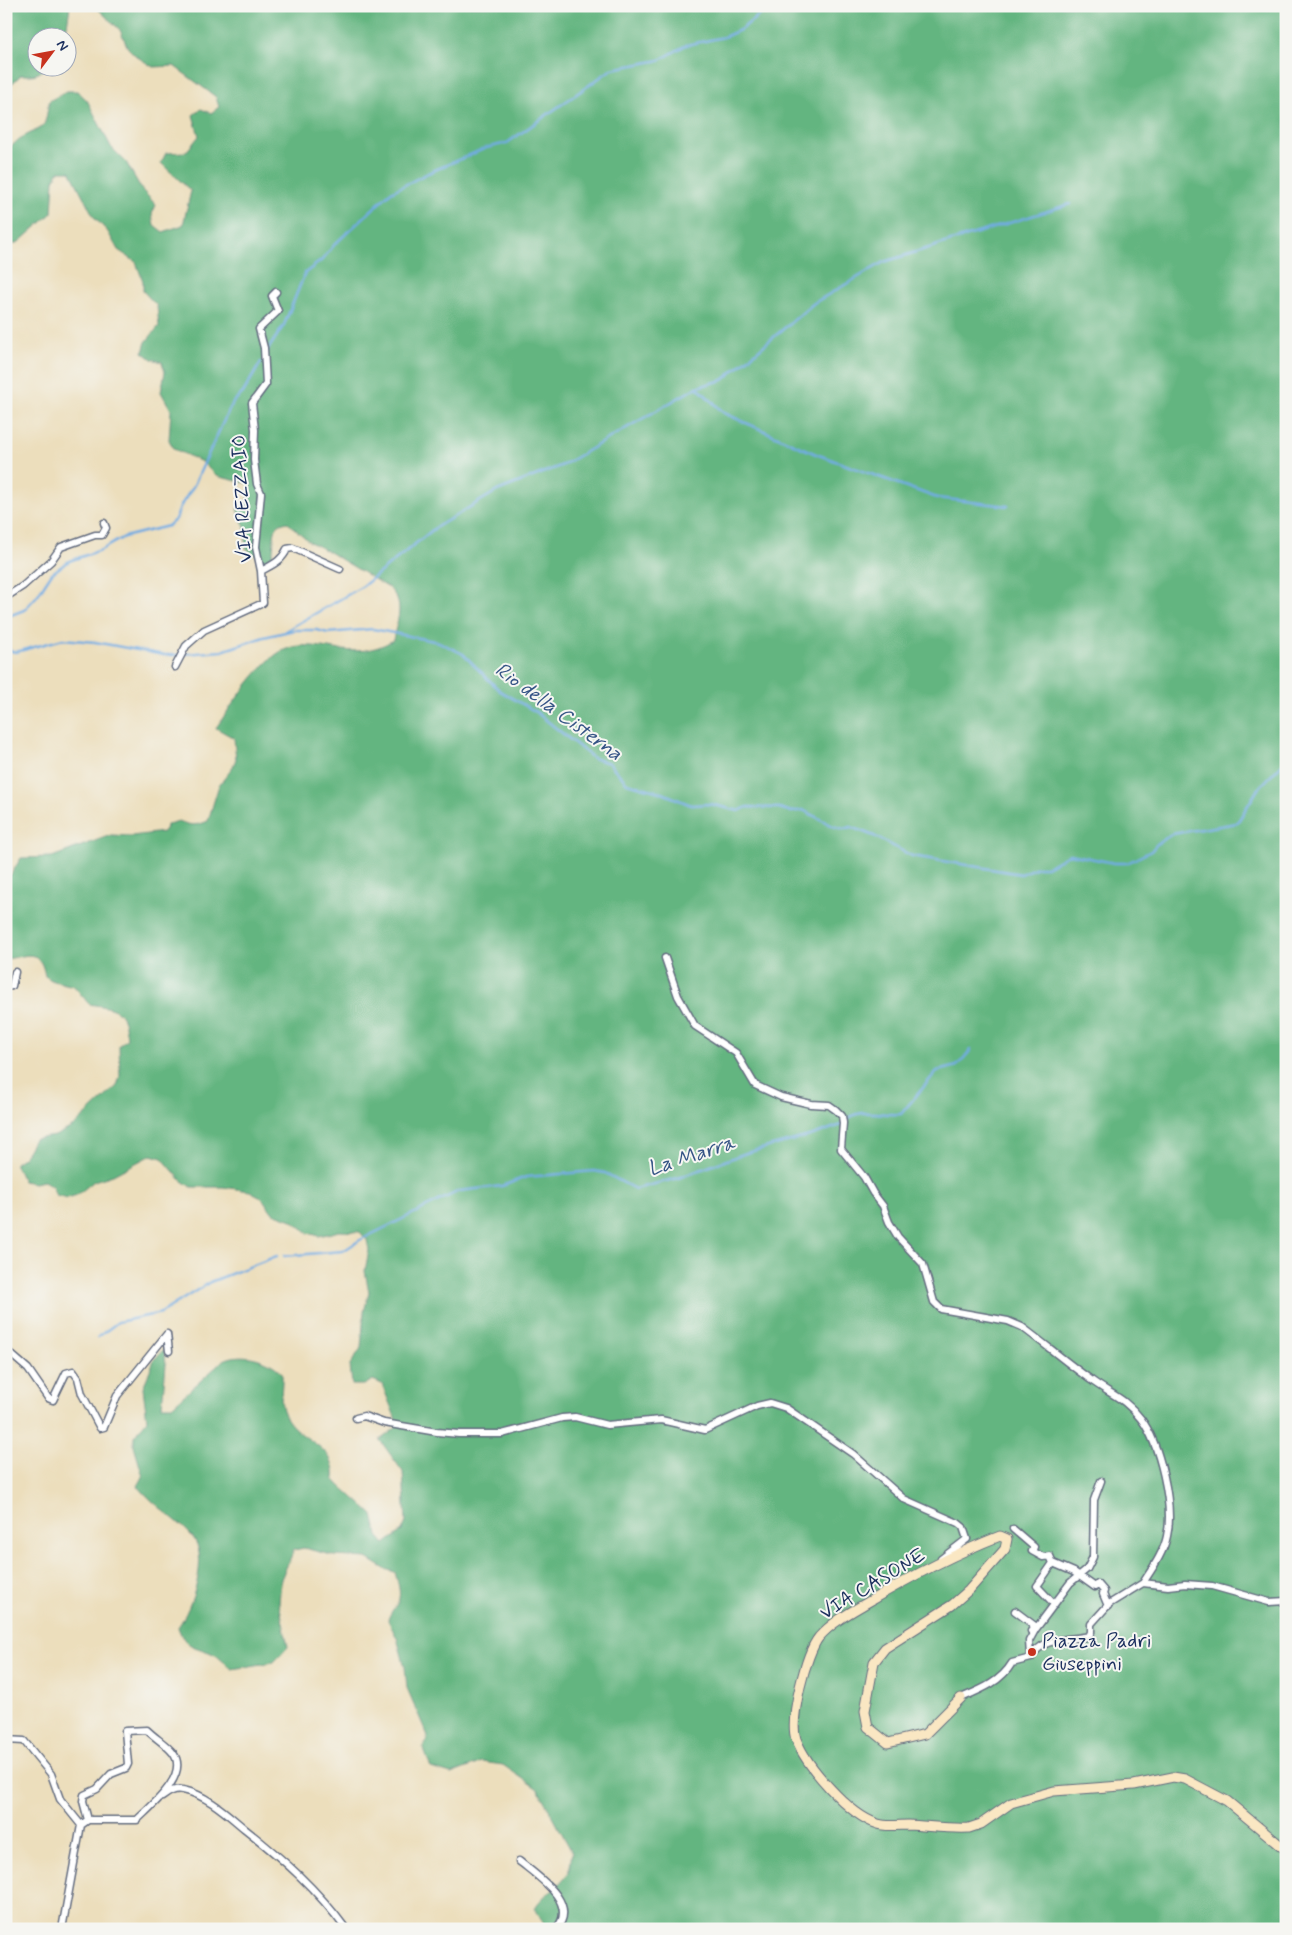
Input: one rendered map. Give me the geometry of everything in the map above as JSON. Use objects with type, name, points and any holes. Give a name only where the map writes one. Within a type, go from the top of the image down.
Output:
[{"type":"street","name":"VIA REZZAIO","points":[[261,571],[256,547],[262,493],[257,484],[254,460],[255,430],[252,403],[266,384],[264,348],[259,333],[262,325],[278,311],[272,296],[276,292]]},
{"type":"street","points":[[6,597],[23,586],[51,561],[61,547],[95,535],[102,535],[106,528],[104,523]]},
{"type":"street","points":[[175,667],[186,646],[204,630],[263,603],[261,571],[284,557],[287,549],[293,548],[340,569]]},
{"type":"street","points":[[665,958],[678,996],[695,1026],[736,1053],[755,1085],[781,1097],[812,1104],[829,1105],[842,1116],[841,1149],[864,1177],[883,1206],[889,1222],[898,1237],[923,1264],[934,1302],[941,1309],[1008,1321],[1022,1327],[1093,1382],[1121,1398],[1142,1420],[1156,1452],[1166,1490],[1169,1527],[1167,1538],[1143,1583],[1108,1606],[1102,1588],[1098,1584],[1095,1587],[1079,1575],[1053,1563],[1050,1556],[1043,1557],[1032,1551],[1034,1547],[1012,1529]]},
{"type":"street","points":[[6,987],[12,986],[14,972]]},
{"type":"street","points":[[6,1350],[28,1369],[48,1398],[53,1400],[66,1373],[73,1371],[78,1378],[82,1394],[100,1428],[104,1427],[116,1396],[167,1334],[168,1350]]},
{"type":"street","points":[[356,1418],[364,1416],[384,1423],[459,1434],[502,1434],[562,1418],[575,1417],[607,1425],[661,1420],[706,1430],[757,1406],[770,1403],[778,1405],[786,1408],[853,1454],[904,1499],[963,1527],[967,1538],[929,1568]]},
{"type":"street","points":[[1031,1658],[1029,1641],[1033,1633],[1054,1604],[1079,1575],[1087,1569],[1093,1557],[1094,1500],[1101,1481]]},
{"type":"street","name":"VIA CASONE","points":[[1108,1606],[1091,1624],[1089,1636],[1050,1642],[1036,1648],[1031,1658],[1012,1663],[1008,1670],[997,1680],[961,1698],[925,1734],[916,1738],[888,1743],[868,1727],[865,1711],[874,1662],[885,1648],[952,1605],[969,1590],[1005,1549],[1007,1539],[1000,1536],[929,1568],[892,1588],[827,1628],[817,1639],[810,1656],[796,1706],[794,1725],[796,1738],[814,1770],[838,1796],[878,1824],[969,1828],[981,1824],[1011,1804],[1054,1791],[1134,1786],[1173,1777],[1185,1779],[1227,1801],[1286,1850]]},
{"type":"street","points":[[1053,1563],[1037,1586],[1054,1604]]},
{"type":"street","points":[[1143,1583],[1168,1586],[1185,1584],[1212,1586],[1268,1602],[1286,1601]]},
{"type":"street","points":[[1015,1612],[1034,1626],[1031,1632],[1033,1633]]},
{"type":"street","points":[[62,1929],[81,1825],[88,1820],[137,1820],[159,1798],[175,1777],[177,1761],[173,1753],[147,1730],[125,1731],[128,1764],[126,1768],[111,1774],[96,1789],[84,1795],[83,1801],[88,1820]]},
{"type":"street","points":[[6,1740],[24,1741],[51,1774],[60,1799],[81,1825]]},
{"type":"street","points":[[159,1798],[174,1789],[183,1790],[218,1806],[285,1861],[314,1888],[346,1929]]},
{"type":"street","points":[[519,1862],[558,1896],[564,1912],[563,1919],[556,1929]]},
{"type":"green space","points":[[6,6],[70,6],[66,28],[28,28],[28,75],[21,75],[6,89]]},
{"type":"green space","points":[[95,6],[1286,6],[1286,1929],[547,1929],[535,1908],[565,1877],[570,1867],[572,1852],[538,1789],[503,1765],[482,1762],[451,1774],[431,1768],[423,1747],[428,1737],[407,1688],[405,1667],[397,1638],[388,1620],[398,1602],[400,1594],[395,1572],[385,1569],[367,1558],[335,1556],[304,1548],[294,1550],[281,1579],[279,1603],[288,1647],[274,1662],[232,1669],[217,1656],[189,1644],[181,1635],[178,1627],[189,1608],[197,1582],[199,1556],[197,1545],[186,1530],[151,1500],[138,1486],[143,1477],[134,1446],[134,1436],[147,1420],[143,1388],[154,1360],[164,1349],[166,1364],[162,1406],[172,1406],[224,1360],[231,1357],[247,1356],[263,1360],[277,1368],[282,1373],[281,1400],[283,1410],[291,1424],[330,1458],[334,1468],[334,1480],[373,1515],[378,1536],[385,1544],[402,1531],[406,1522],[403,1472],[380,1440],[397,1427],[395,1417],[382,1384],[373,1380],[364,1385],[352,1385],[350,1365],[361,1348],[364,1312],[369,1292],[365,1271],[369,1250],[367,1240],[360,1232],[339,1231],[319,1236],[308,1233],[292,1220],[273,1213],[261,1197],[250,1191],[223,1187],[191,1187],[182,1181],[162,1158],[151,1155],[113,1175],[94,1181],[77,1195],[67,1198],[56,1195],[52,1186],[44,1181],[34,1183],[23,1181],[15,1163],[24,1157],[34,1139],[55,1136],[74,1126],[117,1086],[120,1076],[119,1045],[127,1039],[124,1021],[118,1012],[107,1007],[89,1004],[74,986],[53,981],[45,976],[43,967],[36,957],[26,955],[6,959],[6,878],[10,876],[21,858],[52,857],[111,835],[132,836],[163,832],[168,824],[179,821],[194,825],[208,821],[219,785],[232,769],[236,759],[234,738],[216,728],[257,673],[276,655],[296,646],[349,651],[378,647],[393,640],[399,606],[389,588],[310,542],[287,522],[277,525],[272,556],[263,561],[246,548],[245,527],[237,509],[247,498],[250,484],[216,476],[202,462],[174,449],[169,440],[171,410],[161,392],[165,372],[162,362],[152,359],[143,352],[146,342],[159,326],[157,306],[143,291],[143,281],[136,262],[118,250],[108,232],[94,217],[70,171],[59,171],[54,180],[52,213],[20,241],[6,248],[6,149],[40,128],[45,122],[49,101],[67,91],[77,91],[87,100],[111,147],[126,162],[142,190],[156,205],[152,214],[154,225],[163,232],[183,225],[191,191],[161,163],[166,153],[186,152],[199,136],[193,115],[201,109],[211,113],[219,107],[216,97],[174,66],[153,67],[136,56],[128,48],[120,30]]},
{"type":"waterway","points":[[267,351],[284,325],[305,273],[322,260],[335,244],[391,192],[428,173],[486,148],[507,143],[612,69],[660,60],[686,45],[724,37],[740,30],[771,6]]},
{"type":"waterway","points":[[285,631],[363,586],[435,528],[497,491],[563,465],[697,387],[723,380],[814,303],[884,262],[1070,204]]},
{"type":"waterway","points":[[6,617],[24,610],[37,596],[52,573],[69,561],[101,550],[124,537],[168,526],[176,519],[180,507],[194,485],[234,401],[243,393],[261,362]]},
{"type":"waterway","points":[[697,387],[724,413],[816,454],[937,498],[1008,506]]},
{"type":"waterway","name":"Rio della Cisterna","points":[[184,654],[222,651],[264,637],[294,630],[317,630],[328,633],[373,629],[439,642],[463,654],[500,691],[536,712],[593,758],[609,763],[627,783],[660,792],[691,805],[710,804],[739,811],[747,807],[779,808],[792,812],[803,810],[833,826],[843,829],[851,827],[874,836],[912,856],[1021,874],[1037,867],[1047,867],[1070,854],[1114,863],[1127,863],[1151,851],[1157,844],[1172,834],[1237,823],[1258,789],[1286,760]]},
{"type":"waterway","name":"Rio della Cisterna","points":[[6,650],[16,652],[63,639],[95,642],[164,655],[179,655]]},
{"type":"waterway","name":"La Marra","points":[[845,1121],[851,1116],[864,1113],[901,1114],[937,1071],[957,1066],[971,1050]]},
{"type":"waterway","name":"La Marra","points":[[284,1256],[343,1251],[360,1240],[459,1191],[502,1186],[526,1177],[594,1171],[605,1173],[635,1189],[678,1178],[746,1153],[813,1135],[841,1125]]},
{"type":"waterway","points":[[98,1337],[118,1322],[161,1313],[210,1282],[277,1256]]},
{"type":"place","name":"Piazza Padri Giuseppini","points":[[1032,1652]]}]
